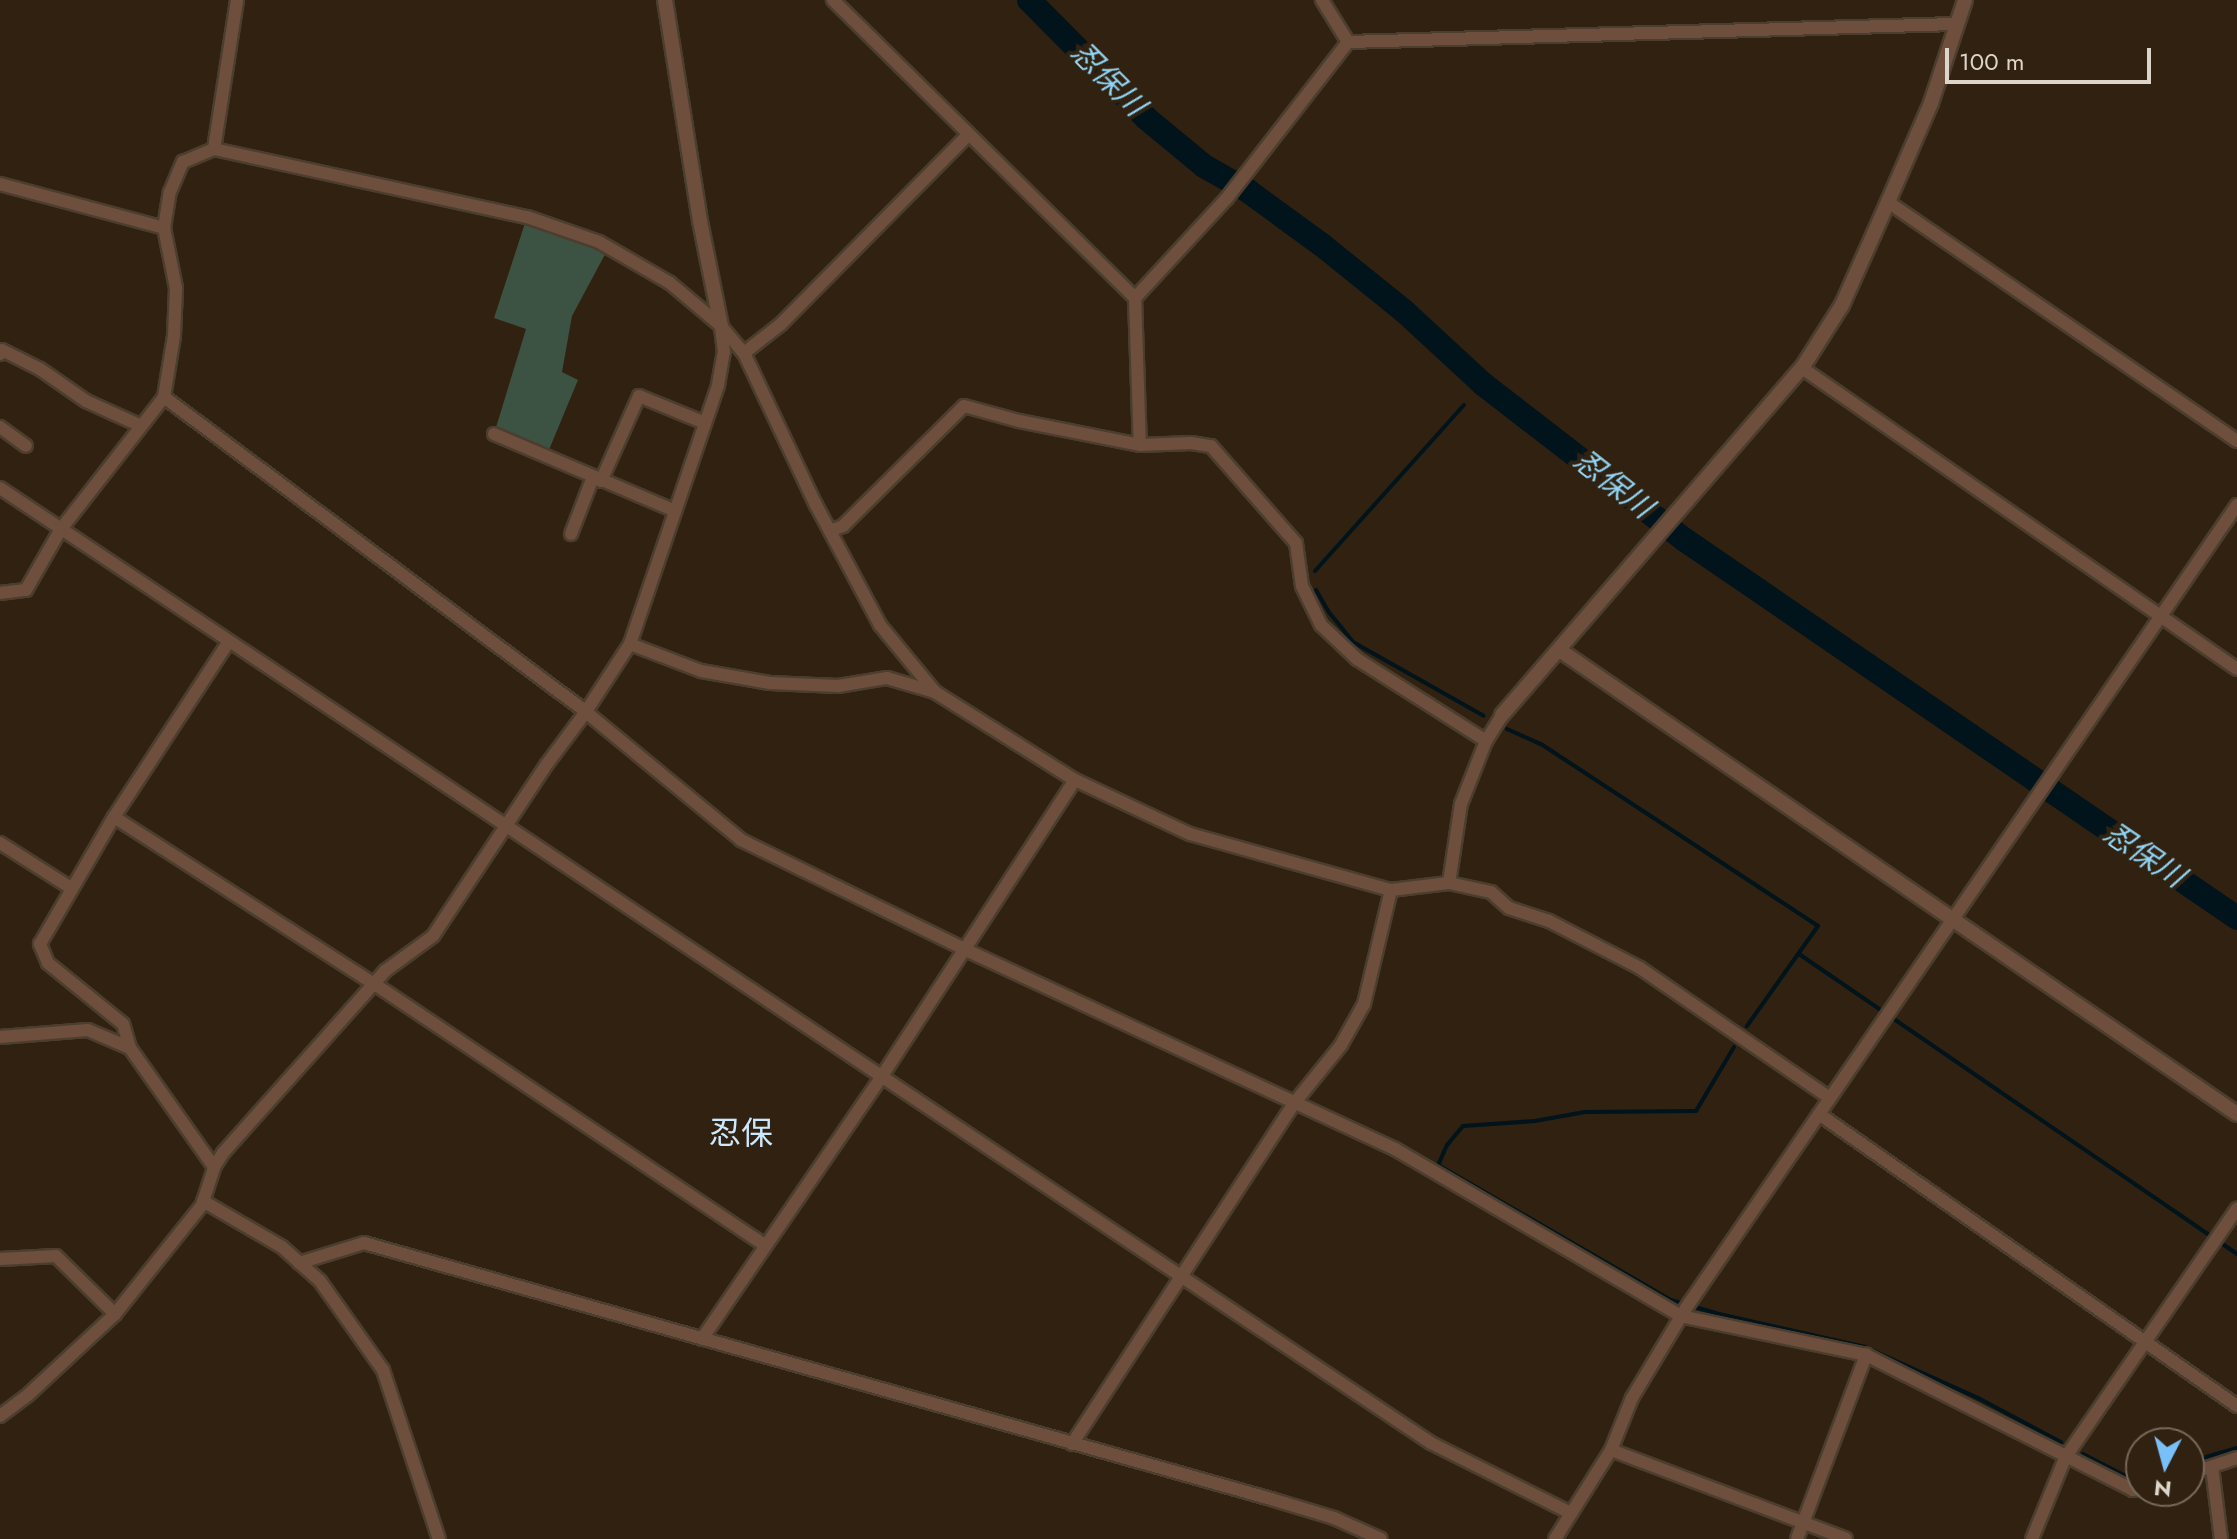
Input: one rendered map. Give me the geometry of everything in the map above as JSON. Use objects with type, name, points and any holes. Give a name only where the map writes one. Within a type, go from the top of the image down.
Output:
[{"type":"street","points":[[214,149],[237,0]]},
{"type":"street","points":[[0,1416],[29,1394],[115,1314],[172,1246],[203,1201],[214,1167],[372,985],[433,936],[630,644],[705,423],[724,352],[665,0]]},
{"type":"street","points":[[833,0],[967,136],[1135,298],[1140,445]]},
{"type":"street","points":[[1322,0],[1348,42]]},
{"type":"street","points":[[1449,883],[1461,804],[1486,741],[1502,715],[1561,651],[1802,368],[1842,305],[1931,103],[1965,0]]},
{"type":"street","points":[[1348,42],[1956,24]]},
{"type":"street","points":[[1135,298],[1245,177],[1348,42]]},
{"type":"street","points":[[744,353],[781,324],[967,136]]},
{"type":"street","points":[[0,593],[26,590],[61,529],[164,397],[174,336],[176,288],[164,228],[170,192],[183,162],[214,149],[462,201],[552,224],[635,260],[670,283],[721,326],[744,353],[830,531],[880,625],[935,692]]},
{"type":"street","points":[[0,184],[164,228]]},
{"type":"street","points":[[1888,202],[2237,441]]},
{"type":"street","points":[[0,354],[2,350],[40,369],[86,401],[141,426]]},
{"type":"street","points":[[1802,368],[2237,669]]},
{"type":"street","points":[[571,534],[639,396],[705,423]]},
{"type":"street","points":[[164,397],[585,713],[741,840],[964,949],[1395,1149],[1681,1316],[1866,1355],[2125,1486]]},
{"type":"street","points":[[830,531],[843,526],[964,406],[1023,422],[1140,445],[1191,443],[1211,446],[1296,543],[1302,586],[1321,625],[1357,659],[1486,741]]},
{"type":"street","points":[[0,427],[26,446]]},
{"type":"street","points":[[494,434],[675,511]]},
{"type":"street","points":[[0,488],[1431,1443],[1571,1513]]},
{"type":"street","points":[[1555,1539],[1611,1450],[1632,1398],[1681,1316],[2237,505]]},
{"type":"street","points":[[214,1167],[130,1048],[123,1024],[48,963],[40,944],[114,817],[229,641]]},
{"type":"street","points":[[630,644],[701,671],[770,683],[838,686],[887,678],[935,692],[1075,780],[1190,834],[1391,890],[1449,883],[1491,892],[1509,908],[1549,921],[1640,968],[1830,1098]]},
{"type":"street","points":[[1561,651],[2237,1114]]},
{"type":"street","points":[[702,1339],[882,1076],[1075,780]]},
{"type":"street","points":[[114,817],[765,1245]]},
{"type":"street","points":[[0,843],[71,888]]},
{"type":"street","points":[[1072,1444],[1296,1101],[1341,1045],[1364,1004],[1391,890]]},
{"type":"street","points":[[0,1037],[88,1030],[130,1048]]},
{"type":"street","points":[[1819,1114],[2237,1406]]},
{"type":"street","points":[[203,1201],[282,1247],[320,1281],[383,1370],[439,1539]]},
{"type":"street","points":[[2032,1539],[2065,1458],[2237,1209]]},
{"type":"street","points":[[299,1263],[364,1243],[1334,1518],[1381,1539]]},
{"type":"street","points":[[0,1259],[56,1256],[115,1314]]},
{"type":"street","points":[[1797,1539],[1866,1355]]},
{"type":"street","points":[[1611,1450],[1846,1539]]},
{"type":"street","points":[[2205,1469],[2237,1458]]},
{"type":"street","points":[[2212,1467],[2221,1539]]},
{"type":"green space","points":[[527,217],[609,247],[572,316],[562,372],[578,380],[546,457],[494,434],[526,329],[494,318]]},
{"type":"waterway","name":"忍保川","points":[[1029,0],[1146,118],[1204,166],[1248,191],[1322,245],[1404,311],[1483,384],[1685,540],[2237,918]]},
{"type":"waterway","name":"忍保川","points":[[1479,388],[1483,384]]},
{"type":"waterway","points":[[1315,571],[1464,405]]},
{"type":"waterway","points":[[1316,590],[1353,642],[1484,716]]},
{"type":"waterway","points":[[1507,729],[1541,744],[1818,926],[1747,1026]]},
{"type":"waterway","points":[[1799,954],[2237,1254]]},
{"type":"waterway","points":[[1734,1047],[1696,1111],[1585,1112],[1535,1121],[1463,1126],[1447,1145],[1438,1165],[1671,1300],[1865,1347],[1980,1399],[2061,1442]]},
{"type":"waterway","points":[[2205,1457],[2237,1448]]},
{"type":"waterway","points":[[2083,1454],[2125,1476]]},
{"type":"district","name":"忍保","points":[[741,1133]]}]
